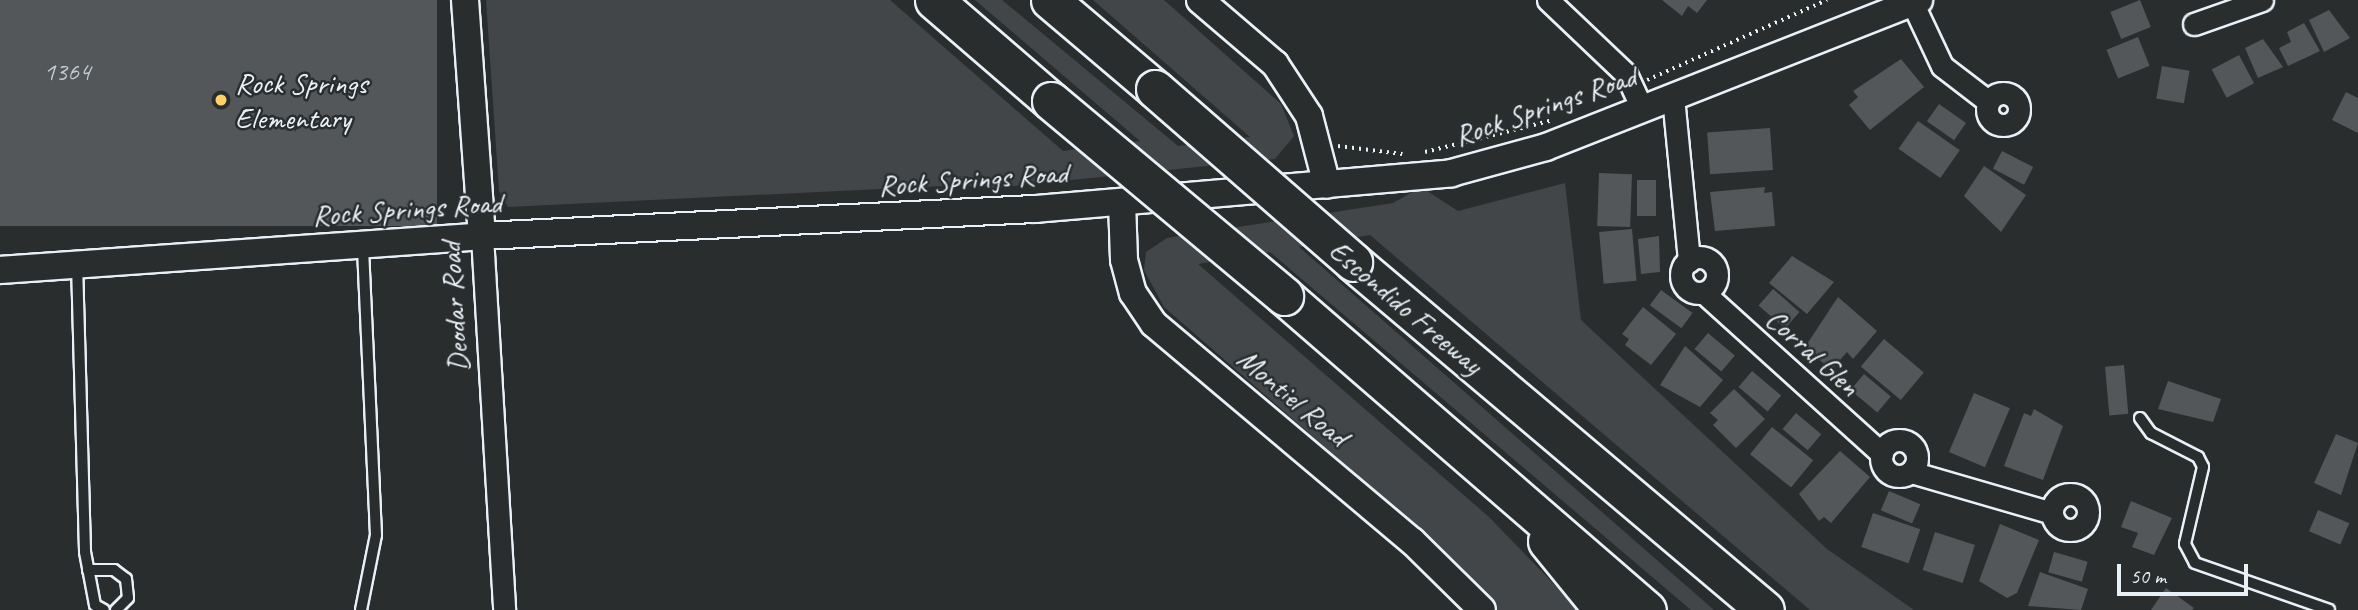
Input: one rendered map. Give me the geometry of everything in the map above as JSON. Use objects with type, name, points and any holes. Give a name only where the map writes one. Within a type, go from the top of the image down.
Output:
[{"type":"highway","points":[[934,0],[1284,296],[1647,610]]},
{"type":"highway","name":"Escondido Freeway","points":[[1050,0],[1353,262],[1765,610]]},
{"type":"highway","points":[[1521,502],[1573,580],[1603,610]]},
{"type":"street","name":"Deodar Road","points":[[465,0],[504,610]]},
{"type":"street","points":[[1200,0],[1275,64],[1309,117],[1327,185]]},
{"type":"street","points":[[1548,0],[1626,74],[1642,109]]},
{"type":"street","points":[[2194,24],[2262,0]]},
{"type":"street","name":"Rock Springs Road","points":[[0,270],[482,236],[772,226],[1122,202],[1327,185],[1498,162],[1642,109],[1914,1]]},
{"type":"street","points":[[1914,1],[1942,66],[1989,102]]},
{"type":"street","name":"Corral Glen","points":[[1673,97],[1689,261],[1705,258],[1717,270],[1716,282],[1704,293],[1882,454],[1888,471],[1910,472],[2052,513]]},
{"type":"street","name":"Montiel Road","points":[[1122,202],[1124,260],[1133,293],[1154,324],[1412,541],[1480,609]]},
{"type":"street","points":[[1882,454],[1893,441],[1909,443],[1917,457],[1910,472]]},
{"type":"lane","points":[[361,610],[376,535],[363,245]]},
{"type":"lane","points":[[77,264],[88,570],[95,605],[104,610]]},
{"type":"lane","points":[[2140,418],[2151,433],[2198,457],[2203,467],[2185,544],[2195,563],[2329,610]]},
{"type":"lane","points":[[88,570],[114,570],[125,579],[128,598],[116,610]]},
{"type":"path","points":[[1640,83],[1827,0]]},
{"type":"path","points":[[1316,144],[1413,155],[1565,116]]},
{"type":"shaded area","points":[[486,0],[890,0],[1063,151],[1140,141],[975,0],[1002,0],[1178,146],[1250,137],[1093,0],[1164,0],[1281,104],[1294,136],[1275,159],[995,188],[962,185],[508,207],[499,191]]},
{"type":"shaded area","points":[[1565,183],[1581,320],[1827,549],[1914,610],[1810,610],[1370,235],[1299,247],[1714,610],[1691,610],[1270,252],[1198,264],[1489,517],[1579,610],[1495,610],[1412,523],[1164,307],[1144,270],[1146,252],[1167,238],[1393,203],[1421,187],[1458,211]]},
{"type":"building","name":"Rock Springs Elementary","points":[[0,0],[437,0],[437,226],[0,226]]},
{"type":"building","points":[[1662,0],[1707,0],[1697,13],[1688,6],[1682,16]]},
{"type":"building","points":[[2140,0],[2151,27],[2121,39],[2110,12]]},
{"type":"building","points":[[2329,10],[2350,38],[2324,52],[2309,20]]},
{"type":"building","points":[[2304,23],[2320,51],[2288,66],[2279,48],[2291,42],[2287,32]]},
{"type":"building","points":[[2138,37],[2150,66],[2118,78],[2106,50]]},
{"type":"building","points":[[2263,39],[2283,67],[2258,78],[2245,48]]},
{"type":"building","points":[[2239,55],[2254,83],[2227,98],[2212,70]]},
{"type":"building","points":[[1901,59],[1924,87],[1870,130],[1849,105],[1858,97],[1853,91]]},
{"type":"building","points":[[2162,66],[2190,71],[2184,103],[2156,98]]},
{"type":"building","points":[[2346,92],[2358,98],[2358,133],[2332,120]]},
{"type":"building","points":[[1939,104],[1966,123],[1954,140],[1927,121]]},
{"type":"building","points":[[1918,121],[1960,150],[1940,178],[1898,149]]},
{"type":"building","points":[[1770,128],[1773,170],[1710,174],[1707,132]]},
{"type":"building","points":[[2002,151],[2033,167],[2024,185],[1993,169]]},
{"type":"building","points":[[1984,166],[2026,195],[2001,232],[1964,196]]},
{"type":"building","points":[[1599,173],[1632,174],[1630,227],[1597,226]]},
{"type":"building","points":[[1637,180],[1656,180],[1656,216],[1637,216]]},
{"type":"building","points":[[1765,187],[1764,193],[1772,192],[1775,226],[1715,231],[1710,192]]},
{"type":"building","points":[[1632,229],[1637,281],[1604,284],[1599,232]]},
{"type":"building","points":[[1659,236],[1660,272],[1641,274],[1638,239]]},
{"type":"building","points":[[1792,256],[1834,282],[1807,314],[1769,283]]},
{"type":"building","points":[[1773,289],[1799,312],[1785,329],[1759,306]]},
{"type":"building","points":[[1661,290],[1693,313],[1681,328],[1650,305]]},
{"type":"building","points":[[1838,297],[1877,331],[1853,359],[1847,352],[1831,370],[1805,347]]},
{"type":"building","points":[[1643,307],[1676,334],[1651,365],[1625,345],[1629,339],[1622,334]]},
{"type":"building","points":[[1708,333],[1735,355],[1721,372],[1695,349]]},
{"type":"building","points":[[1884,339],[1924,372],[1901,400],[1861,367]]},
{"type":"building","points":[[1685,346],[1723,380],[1700,407],[1660,385]]},
{"type":"building","points":[[2124,365],[2128,414],[2109,415],[2105,367]]},
{"type":"building","points":[[1752,371],[1781,395],[1768,412],[1739,387]]},
{"type":"building","points":[[1864,374],[1891,396],[1877,413],[1851,390]]},
{"type":"building","points":[[2168,381],[2221,399],[2213,422],[2158,409]]},
{"type":"building","points":[[1734,389],[1765,419],[1736,448],[1713,425],[1718,420],[1710,413]]},
{"type":"building","points":[[1974,393],[2010,408],[1985,467],[1949,452]]},
{"type":"building","points":[[2034,409],[2063,426],[2043,480],[2004,466],[2024,413],[2031,416]]},
{"type":"building","points":[[1796,413],[1821,434],[1808,450],[1783,429]]},
{"type":"building","points":[[1772,427],[1813,460],[1791,488],[1750,454]]},
{"type":"building","points":[[2336,434],[2358,443],[2341,495],[2314,483]]},
{"type":"building","points":[[1840,451],[1870,477],[1831,523],[1824,517],[1819,521],[1799,494]]},
{"type":"building","points":[[1889,491],[1920,504],[1912,524],[1881,510]]},
{"type":"building","points":[[2131,501],[2172,518],[2154,555],[2132,547],[2138,533],[2121,527]]},
{"type":"building","points":[[2318,510],[2349,523],[2340,544],[2309,531]]},
{"type":"building","points":[[1873,513],[1920,529],[1909,563],[1861,547]]},
{"type":"building","points":[[2000,524],[2039,540],[2017,593],[2007,598],[1979,581]]},
{"type":"building","points":[[1935,532],[1975,545],[1963,583],[1923,570]]},
{"type":"building","points":[[2054,552],[2088,562],[2082,582],[2048,572]]},
{"type":"building","points":[[2040,572],[2088,589],[2081,610],[2028,606]]},
{"type":"building","points":[[2166,588],[2194,608],[2151,610]]},
{"type":"place","name":"Rock Springs Elementary","points":[[221,100]]}]
